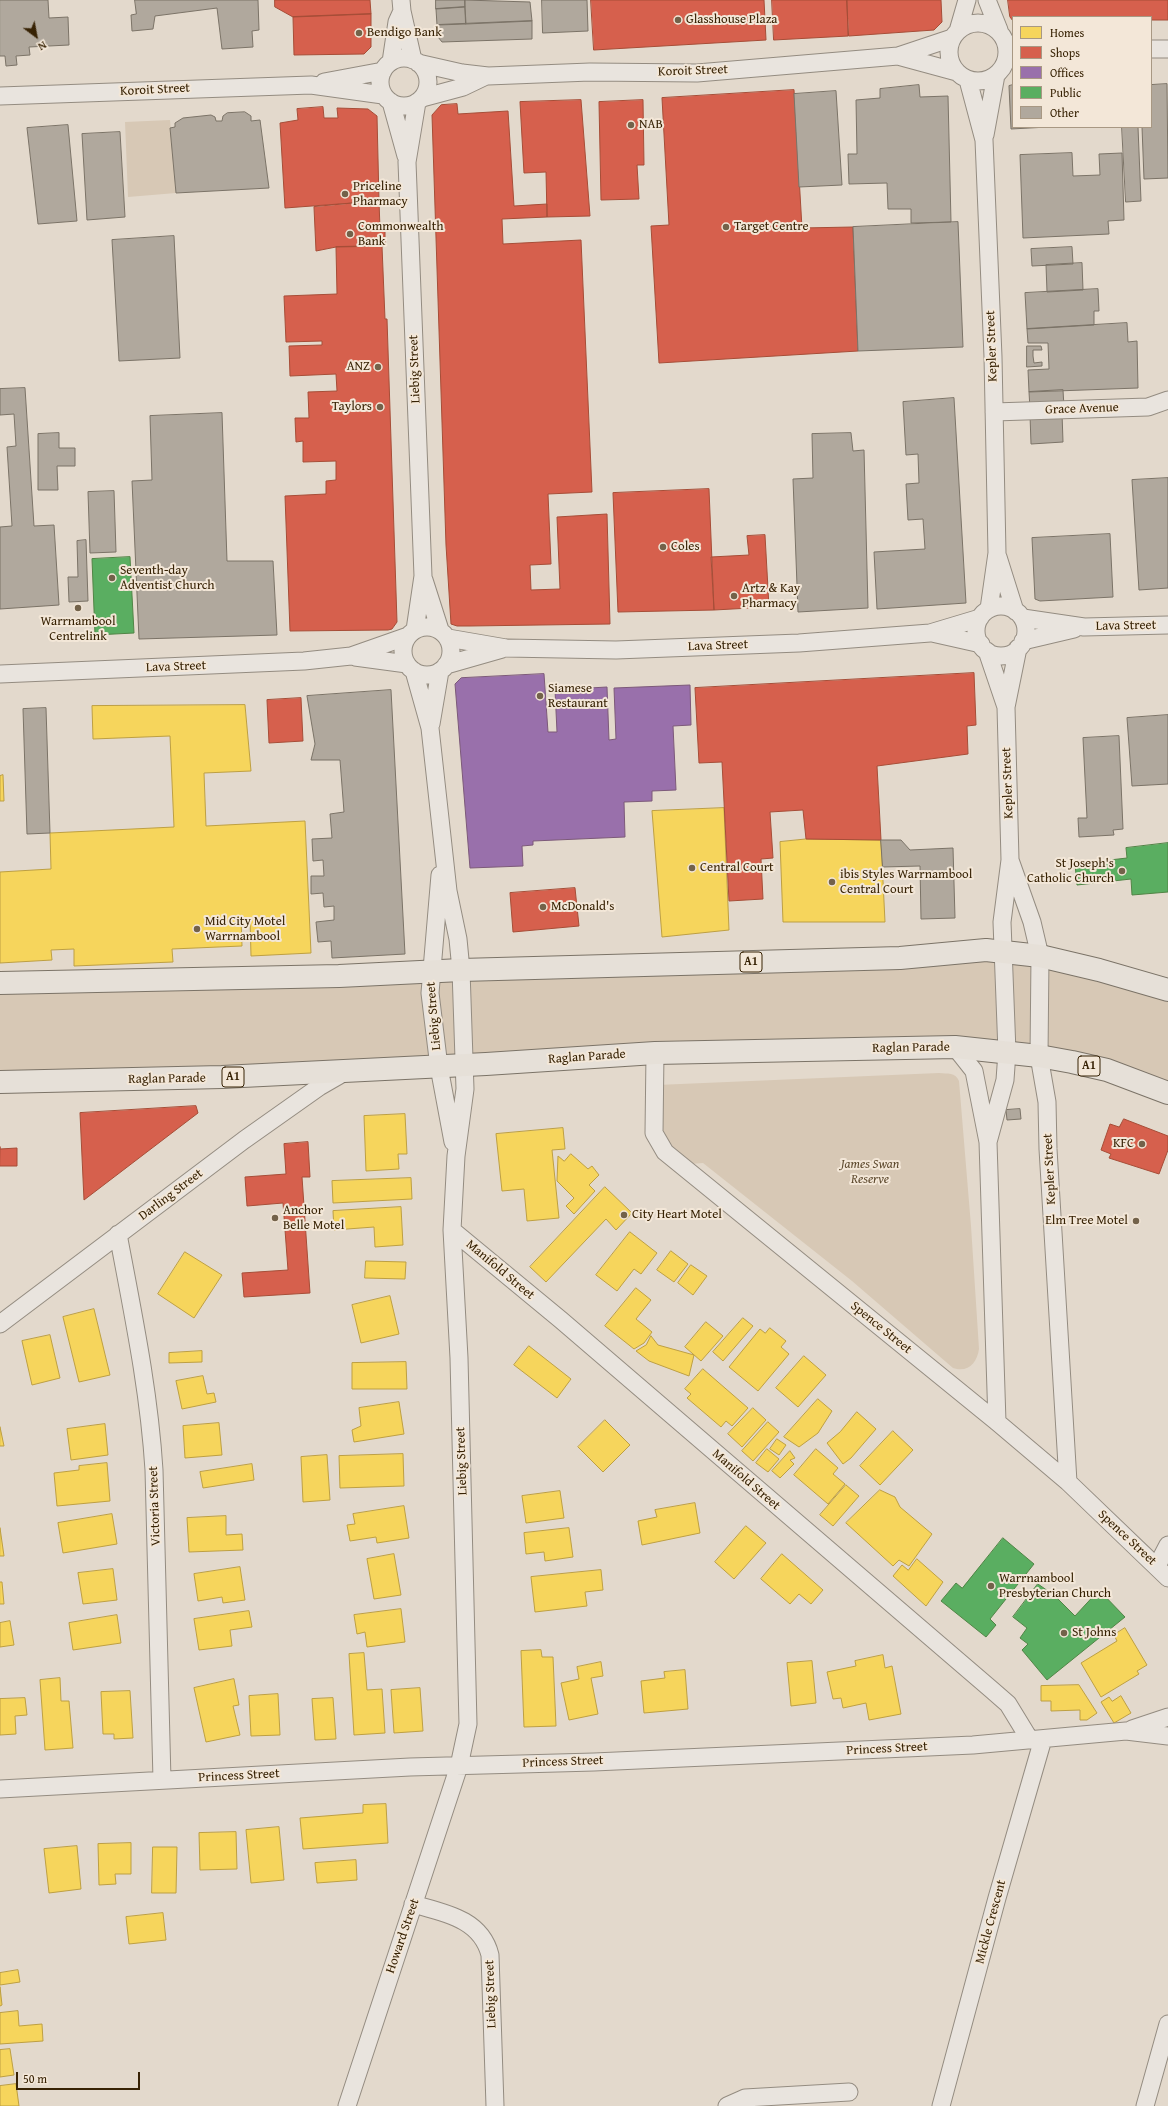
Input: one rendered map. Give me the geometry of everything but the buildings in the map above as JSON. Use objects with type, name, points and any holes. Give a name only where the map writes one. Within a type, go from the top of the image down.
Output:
[{"type":"highway","name":"A1","points":[[0,983],[339,976],[461,970],[900,958],[986,950],[1040,956],[1099,970],[1168,990]]},
{"type":"highway","name":"Raglan Parade","points":[[0,1082],[222,1077],[345,1072],[655,1052],[955,1047],[1039,1056],[1107,1070],[1168,1093]]},
{"type":"street","points":[[967,0],[949,56],[962,76],[980,81],[1003,71],[1008,56],[1006,37],[987,0]]},
{"type":"street","points":[[402,5],[416,62]]},
{"type":"street","points":[[387,66],[406,58],[416,62],[424,69],[428,84],[419,100],[404,106],[387,99],[380,83],[387,66],[402,5]]},
{"type":"street","points":[[955,34],[965,25],[974,23],[987,24],[1006,37]]},
{"type":"street","name":"Koroit Street","points":[[416,62],[462,73],[488,76],[590,72],[697,73],[898,56],[955,34]]},
{"type":"street","points":[[1152,49],[1168,49]]},
{"type":"street","name":"Koroit Street","points":[[898,56],[962,76]]},
{"type":"street","name":"Koroit Street","points":[[0,96],[311,85],[387,66]]},
{"type":"street","name":"Kepler Street","points":[[984,140],[1003,71]]},
{"type":"street","name":"Koroit Street","points":[[419,100],[463,87],[488,76]]},
{"type":"street","name":"Kepler Street","points":[[962,76],[984,140],[994,412],[997,553],[984,614]]},
{"type":"street","name":"Koroit Street","points":[[311,85],[387,99]]},
{"type":"street","name":"Liebig Street","points":[[387,99],[407,162]]},
{"type":"street","name":"Liebig Street","points":[[411,633],[423,576],[407,162],[419,100]]},
{"type":"street","name":"Grace Avenue","points":[[994,412],[1148,408],[1168,400]]},
{"type":"street","name":"Kepler Street","points":[[997,553],[1019,614]]},
{"type":"street","name":"Liebig Street","points":[[423,576],[444,634]]},
{"type":"street","points":[[1005,606],[1019,614],[1026,631],[1021,645],[1011,654],[1004,655],[998,655],[984,647],[977,633],[984,614],[1005,606]]},
{"type":"street","name":"Lava Street","points":[[444,634],[506,648],[616,650],[799,643],[930,633],[984,614]]},
{"type":"street","name":"Lava Street","points":[[1019,614],[1084,627],[1168,625]]},
{"type":"street","points":[[427,627],[444,634],[451,652],[443,668],[427,675],[410,667],[403,650],[411,633],[427,627]]},
{"type":"street","name":"Lava Street","points":[[1021,645],[1084,627]]},
{"type":"street","name":"Lava Street","points":[[0,674],[287,663],[351,656],[411,633]]},
{"type":"street","name":"Lava Street","points":[[930,633],[984,647]]},
{"type":"street","name":"Kepler Street","points":[[988,1142],[1005,1080],[1007,1052],[1002,922],[1010,860],[1006,707],[1021,645]]},
{"type":"street","name":"Kepler Street","points":[[984,647],[1006,707]]},
{"type":"street","name":"Lava Street","points":[[443,668],[506,648]]},
{"type":"street","name":"Lava Street","points":[[351,656],[410,667]]},
{"type":"street","name":"Liebig Street","points":[[410,667],[430,728],[444,851],[461,970],[465,1089],[456,1156],[452,1230],[459,1366],[468,1724],[459,1766]]},
{"type":"street","name":"Liebig Street","points":[[430,728],[443,668]]},
{"type":"street","name":"Liebig Street","points":[[444,851],[430,992],[439,1067],[456,1156]]},
{"type":"street","name":"Kepler Street","points":[[1010,860],[1032,922],[1040,956],[1039,1056],[1047,1102],[1048,1149],[1068,1482]]},
{"type":"street","name":"Kepler Street","points":[[955,1047],[974,1071],[988,1142],[997,1422]]},
{"type":"street","name":"Spence Street","points":[[655,1052],[654,1128],[658,1141],[665,1152],[997,1422],[1068,1482],[1163,1572]]},
{"type":"street","name":"Darling Street","points":[[0,1324],[118,1234],[304,1097],[345,1072]]},
{"type":"street","name":"Manifold Street","points":[[452,1230],[561,1320],[992,1690],[1008,1704],[1037,1739]]},
{"type":"street","name":"Victoria Street","points":[[118,1234],[145,1377],[152,1441],[162,1780]]},
{"type":"street","points":[[1163,1572],[1168,1545]]},
{"type":"street","name":"Princess Street","points":[[1126,1731],[1168,1718]]},
{"type":"street","name":"Princess Street","points":[[0,1789],[459,1766],[950,1746],[1126,1731],[1168,1736]]},
{"type":"street","name":"Mickle Crescent","points":[[941,2106],[997,1898],[1037,1739]]},
{"type":"street","name":"Howard Street","points":[[347,2106],[459,1766]]},
{"type":"street","name":"Liebig Street","points":[[414,1904],[453,1915],[465,1921],[474,1928],[488,1944],[490,1955],[495,2106]]},
{"type":"street","points":[[1145,2106],[1168,2024]]},
{"type":"street","points":[[726,2106],[745,2098],[849,2092]]},
{"type":"green space","points":[[170,120],[176,193],[128,197],[125,122]]},
{"type":"green space","points":[[992,951],[1168,990],[1168,1093],[979,1049],[0,1082],[0,983]]},
{"type":"green space","name":"James Swan Reserve","points":[[939,1073],[953,1075],[959,1081],[971,1226],[979,1349],[976,1359],[971,1366],[963,1369],[953,1368],[852,1281],[703,1163],[690,1164],[665,1152],[657,1085]]},
{"type":"place","name":"Glasshouse Plaza","points":[[678,20]]},
{"type":"place","name":"Bendigo Bank","points":[[359,33]]},
{"type":"place","name":"NAB","points":[[631,125]]},
{"type":"place","name":"Priceline Pharmacy","points":[[345,194]]},
{"type":"place","name":"Target Centre","points":[[726,227]]},
{"type":"place","name":"Commonwealth Bank","points":[[350,234]]},
{"type":"place","name":"ANZ","points":[[378,367]]},
{"type":"place","name":"Taylors","points":[[380,407]]},
{"type":"place","name":"Coles","points":[[663,547]]},
{"type":"place","name":"Seventh-day Adventist Church","points":[[112,578]]},
{"type":"place","name":"Artz & Kay Pharmacy","points":[[734,596]]},
{"type":"place","name":"Warrnambool Centrelink","points":[[78,608]]},
{"type":"place","name":"Siamese Restaurant","points":[[540,696]]},
{"type":"place","name":"Central Court","points":[[692,868]]},
{"type":"place","name":"St Joseph's Catholic Church","points":[[1122,871]]},
{"type":"place","name":"ibis Styles Warrnambool Central Court","points":[[832,882]]},
{"type":"place","name":"McDonald's","points":[[543,907]]},
{"type":"place","name":"Mid City Motel Warrnambool","points":[[197,929]]},
{"type":"place","name":"KFC","points":[[1142,1144]]},
{"type":"place","name":"City Heart Motel","points":[[624,1215]]},
{"type":"place","name":"Anchor Belle Motel","points":[[275,1218]]},
{"type":"place","name":"Elm Tree Motel","points":[[1136,1221]]},
{"type":"place","name":"Warrnambool Presbyterian Church","points":[[991,1586]]},
{"type":"place","name":"St Johns","points":[[1064,1633]]}]
